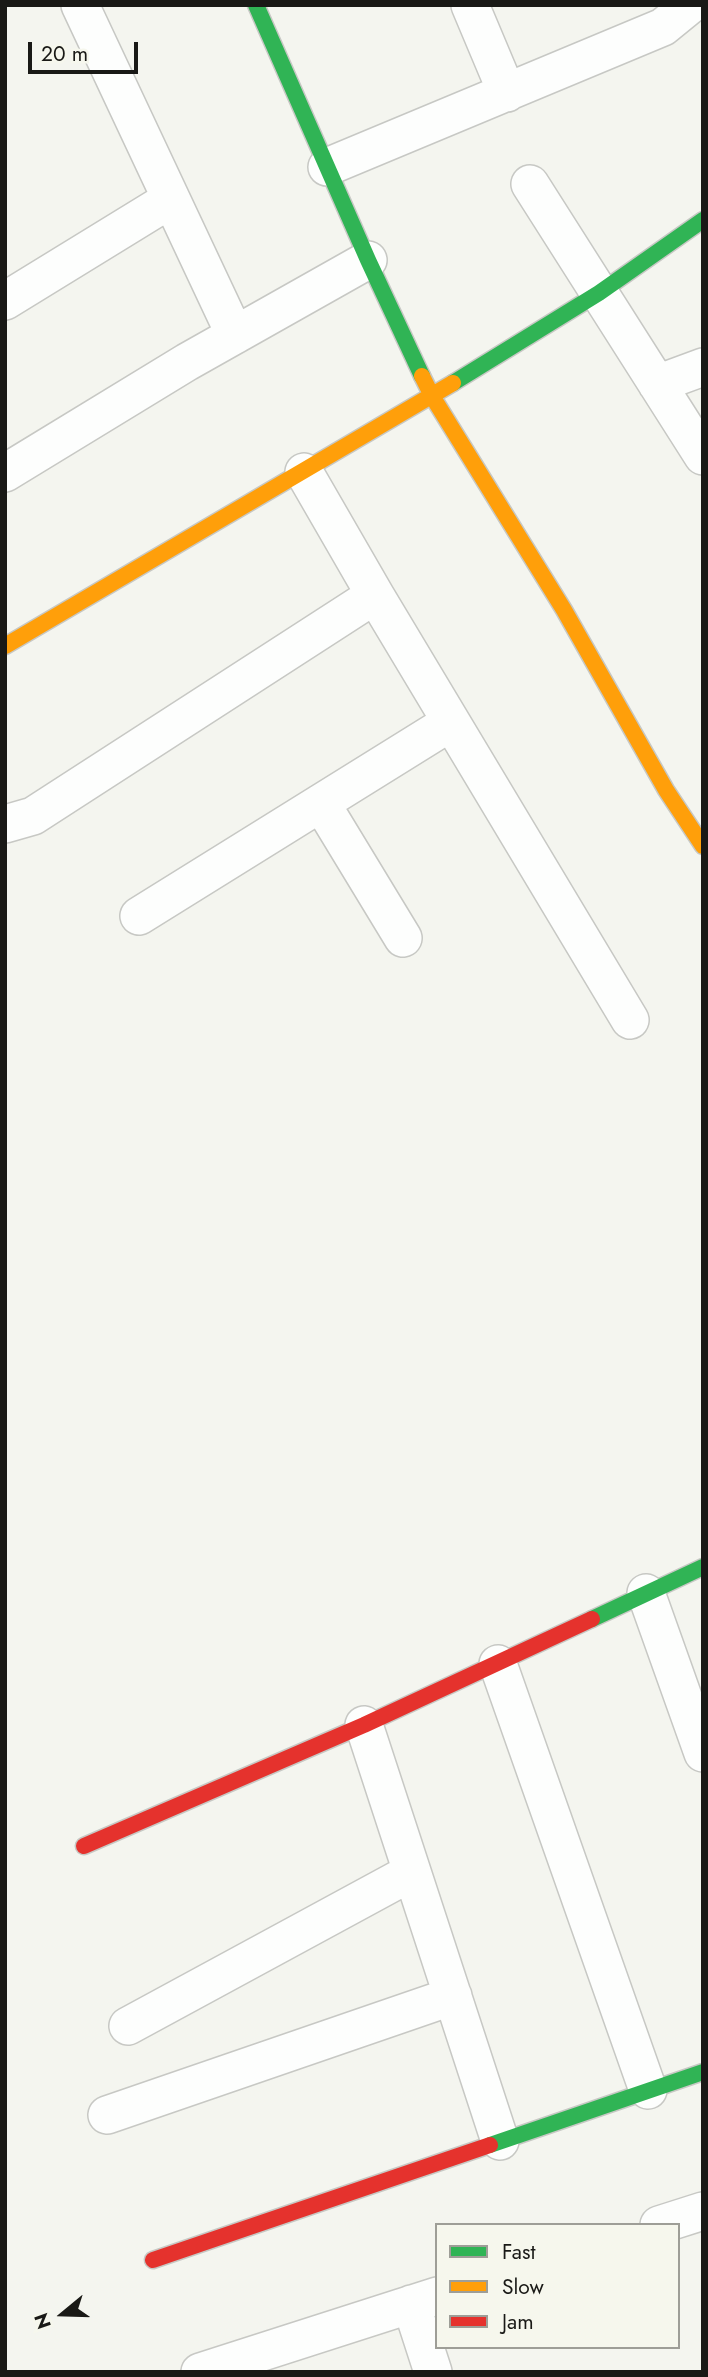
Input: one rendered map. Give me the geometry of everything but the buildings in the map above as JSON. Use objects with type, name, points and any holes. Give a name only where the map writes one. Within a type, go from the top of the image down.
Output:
[{"type":"street","points":[[80,5],[235,335]]},
{"type":"street","points":[[256,5],[368,260],[432,396],[564,610],[666,790],[703,846]]},
{"type":"street","points":[[470,5],[507,93]]},
{"type":"street","points":[[327,167],[663,27],[690,5]]},
{"type":"street","points":[[530,184],[703,456]]},
{"type":"street","points":[[5,301],[171,199]]},
{"type":"street","points":[[5,646],[432,396],[598,293],[703,220]]},
{"type":"street","points":[[5,473],[187,362],[368,260]]},
{"type":"street","points":[[657,384],[703,367]]},
{"type":"street","points":[[304,472],[375,596],[630,1020]]},
{"type":"street","points":[[5,824],[33,816],[375,596]]},
{"type":"street","points":[[139,916],[451,722]]},
{"type":"street","points":[[321,803],[403,937]]},
{"type":"street","points":[[84,1846],[364,1725],[703,1567]]},
{"type":"street","points":[[646,1593],[703,1753]]},
{"type":"street","points":[[498,1664],[648,2090]]},
{"type":"street","points":[[364,1725],[500,2141]]},
{"type":"street","points":[[128,2026],[412,1872]]},
{"type":"street","points":[[107,2115],[453,1996]]},
{"type":"street","points":[[153,2260],[703,2072]]},
{"type":"street","points":[[665,2223],[703,2211]]},
{"type":"street","points":[[200,2372],[424,2300],[433,2372]]},
{"type":"traffic: fast","points":[[256,5],[422,376]]},
{"type":"traffic: fast","points":[[453,383],[599,293],[703,220]]},
{"type":"traffic: fast","points":[[592,1619],[703,1567]]},
{"type":"traffic: fast","points":[[490,2145],[703,2072]]},
{"type":"traffic: slow","points":[[422,376],[564,610],[666,790],[703,846]]},
{"type":"traffic: slow","points":[[5,646],[453,383]]},
{"type":"traffic: jam","points":[[84,1846],[364,1725],[592,1619]]},
{"type":"traffic: jam","points":[[153,2260],[490,2145]]}]
